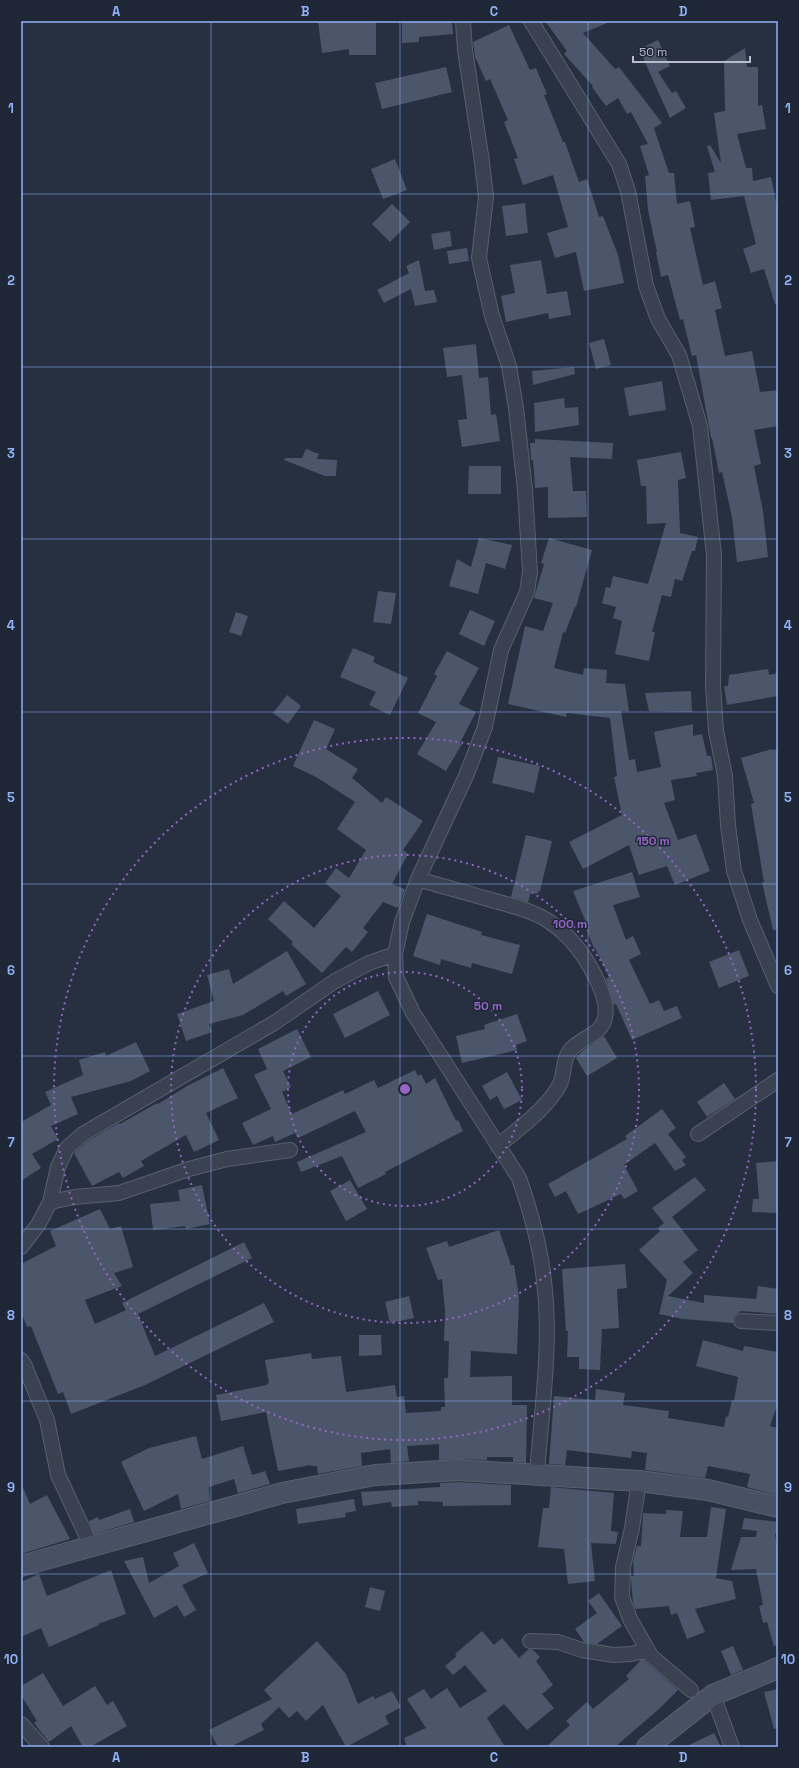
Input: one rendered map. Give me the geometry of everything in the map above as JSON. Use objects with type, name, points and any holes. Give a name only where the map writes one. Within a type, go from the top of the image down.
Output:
[{"type":"street","points":[[462,21],[486,197],[479,258],[492,316],[509,366],[516,408],[526,490],[530,572],[527,592],[501,650],[485,727],[466,776],[418,879],[402,922],[395,954],[396,977],[413,1013],[519,1178],[528,1203],[538,1243],[545,1291],[547,1336],[537,1474]]},
{"type":"street","points":[[531,21],[619,164],[628,191],[646,286],[658,319],[679,355],[700,426],[714,555],[713,686],[716,724],[726,776],[728,825],[734,871],[750,920],[778,986]]},
{"type":"street","points":[[418,879],[529,911],[551,922],[570,938],[590,964],[601,990],[606,1010],[604,1022],[594,1033],[574,1045],[569,1052],[564,1062],[562,1080],[555,1093],[546,1104],[498,1146]]},
{"type":"street","points":[[21,1247],[38,1225],[50,1202],[58,1167],[67,1148],[83,1134],[274,1023],[336,981],[369,963],[395,954]]},
{"type":"street","points":[[698,1134],[778,1080]]},
{"type":"street","points":[[50,1202],[76,1197],[119,1193],[189,1169],[227,1159],[290,1150]]},
{"type":"street","points":[[740,1321],[778,1323]]},
{"type":"street","points":[[21,1360],[47,1420],[58,1475],[86,1535],[89,1547]]},
{"type":"street","points":[[21,1566],[282,1493],[375,1475],[458,1470],[639,1481],[708,1490],[778,1507]]},
{"type":"street","points":[[639,1481],[632,1528],[623,1568],[622,1597],[630,1619],[652,1656],[691,1690]]},
{"type":"street","points":[[530,1641],[558,1642],[582,1650],[614,1655],[631,1654],[648,1650]]},
{"type":"street","points":[[647,1747],[713,1695],[778,1668]]},
{"type":"street","points":[[713,1695],[732,1747]]},
{"type":"street","points":[[21,1724],[42,1747]]},
{"type":"building","points":[[318,21],[376,21],[376,55],[349,55],[349,49],[322,53]]},
{"type":"building","points":[[402,21],[452,21],[453,34],[419,37],[419,42],[402,43]]},
{"type":"building","points":[[545,21],[612,21],[583,33],[615,69],[619,67],[662,123],[654,128],[669,173],[674,173],[677,204],[690,201],[695,227],[690,228],[703,285],[715,281],[722,308],[715,310],[725,356],[752,351],[760,392],[778,390],[778,426],[754,430],[761,464],[754,466],[763,511],[768,557],[737,562],[732,517],[722,472],[719,473],[711,438],[696,355],[692,356],[683,319],[680,320],[668,275],[661,277],[648,210],[645,176],[649,175],[640,146],[648,144],[631,112],[627,114],[618,98],[606,106],[592,87],[593,86],[564,54],[567,51]]},
{"type":"building","points":[[509,25],[530,70],[536,68],[547,94],[544,95],[563,142],[565,142],[579,182],[587,179],[599,217],[603,216],[618,255],[624,283],[584,291],[576,252],[555,258],[547,233],[568,227],[553,175],[523,185],[514,159],[518,158],[504,122],[508,120],[490,79],[486,81],[475,57],[473,42]]},
{"type":"building","points":[[658,40],[670,66],[658,72],[672,93],[676,91],[686,108],[670,118],[639,49]]},
{"type":"building","points":[[745,48],[747,67],[758,67],[758,106],[762,105],[766,129],[737,134],[746,168],[752,168],[753,181],[771,177],[778,211],[778,304],[775,304],[764,269],[751,273],[743,249],[756,244],[744,196],[711,200],[708,173],[715,172],[707,146],[710,145],[721,163],[714,113],[725,111],[724,61]]},
{"type":"building","points":[[446,67],[452,92],[382,109],[375,83]]},
{"type":"building","points":[[395,159],[407,190],[383,199],[371,169]]},
{"type":"building","points":[[525,203],[528,233],[506,236],[502,206]]},
{"type":"building","points":[[392,204],[410,222],[390,242],[372,224]]},
{"type":"building","points":[[450,231],[452,246],[434,250],[431,234]]},
{"type":"building","points":[[467,248],[469,261],[449,264],[447,251]]},
{"type":"building","points":[[419,260],[425,291],[434,290],[437,302],[415,306],[411,289],[384,303],[377,290],[409,273],[406,266]]},
{"type":"building","points":[[541,260],[547,294],[567,291],[571,315],[549,319],[548,313],[506,322],[501,296],[515,293],[510,265]]},
{"type":"building","points":[[604,339],[611,365],[596,369],[589,343]]},
{"type":"building","points":[[476,344],[479,378],[488,377],[491,415],[496,414],[500,441],[462,447],[458,420],[467,419],[462,375],[447,377],[443,348]]},
{"type":"building","points":[[574,367],[575,374],[533,385],[532,371]]},
{"type":"building","points":[[662,381],[666,410],[629,416],[624,388]]},
{"type":"building","points":[[564,398],[565,408],[578,407],[579,425],[535,432],[534,403]]},
{"type":"building","points":[[535,439],[613,443],[612,459],[570,457],[573,491],[586,491],[587,517],[548,518],[548,487],[535,488],[530,443],[535,443]]},
{"type":"building","points":[[306,449],[319,454],[317,459],[337,460],[336,476],[325,476],[284,460],[285,458],[302,458]]},
{"type":"building","points":[[681,452],[686,478],[678,480],[680,533],[698,537],[695,551],[692,551],[682,581],[675,579],[671,597],[662,595],[652,632],[655,632],[649,661],[615,654],[622,621],[613,618],[616,607],[602,603],[606,587],[610,588],[613,576],[648,584],[666,523],[647,524],[646,486],[641,486],[637,460]]},
{"type":"building","points":[[469,466],[501,466],[501,494],[468,494]]},
{"type":"building","points":[[479,538],[512,545],[505,569],[486,563],[478,594],[449,586],[457,559],[471,567]]},
{"type":"building","points":[[549,538],[592,550],[576,607],[565,633],[563,632],[554,668],[583,675],[584,668],[607,670],[606,683],[625,684],[629,711],[621,711],[629,760],[635,759],[637,772],[661,767],[654,732],[693,724],[693,736],[702,734],[707,756],[711,756],[713,770],[696,773],[697,776],[671,780],[675,800],[664,803],[678,840],[696,834],[710,871],[675,885],[667,866],[639,875],[629,845],[583,869],[569,842],[622,815],[614,777],[617,776],[610,718],[567,713],[566,717],[508,704],[525,626],[543,631],[553,603],[534,598],[544,564],[541,563]]},
{"type":"building","points":[[378,591],[396,593],[391,624],[373,622]]},
{"type":"building","points":[[470,610],[495,621],[484,646],[459,634]]},
{"type":"building","points":[[236,612],[248,616],[241,636],[229,632]]},
{"type":"building","points":[[353,648],[375,657],[373,662],[408,678],[390,715],[369,705],[376,692],[340,677]]},
{"type":"building","points":[[447,651],[479,668],[459,704],[476,712],[460,743],[462,744],[446,771],[417,754],[436,722],[418,713],[437,676],[434,674]]},
{"type":"building","points":[[768,669],[769,675],[778,673],[778,696],[727,705],[724,686],[728,686],[729,675]]},
{"type":"building","points":[[691,691],[692,712],[649,711],[645,693]]},
{"type":"building","points":[[287,695],[301,706],[288,724],[273,713]]},
{"type":"building","points":[[314,720],[335,729],[326,749],[358,769],[352,778],[382,803],[386,797],[423,821],[403,850],[408,854],[392,884],[405,889],[398,908],[383,902],[363,928],[368,932],[352,952],[346,947],[322,973],[291,944],[293,942],[268,919],[284,901],[314,928],[341,896],[325,883],[336,868],[349,878],[366,850],[337,829],[355,802],[316,777],[293,766]]},
{"type":"building","points":[[772,749],[778,749],[778,930],[773,930],[762,882],[764,882],[751,804],[754,803],[741,758]]},
{"type":"building","points":[[498,757],[540,766],[534,793],[492,783]]},
{"type":"building","points":[[526,835],[552,841],[540,891],[536,894],[531,892],[528,902],[511,897]]},
{"type":"building","points":[[632,872],[640,897],[613,905],[626,940],[633,936],[641,954],[629,960],[650,1004],[659,1000],[664,1011],[677,1006],[682,1018],[632,1040],[616,1004],[614,1005],[606,979],[609,977],[594,948],[585,926],[587,925],[573,891]]},
{"type":"building","points":[[427,914],[482,932],[481,935],[520,945],[512,974],[472,963],[471,968],[441,959],[440,965],[413,956]]},
{"type":"building","points":[[739,950],[749,976],[719,988],[709,962]]},
{"type":"building","points":[[287,951],[306,984],[286,996],[283,991],[243,1015],[209,1024],[212,1032],[186,1041],[177,1014],[214,1001],[207,975],[229,969],[233,984]]},
{"type":"building","points":[[378,991],[390,1015],[345,1038],[333,1014]]},
{"type":"building","points":[[517,1014],[527,1041],[516,1045],[517,1050],[462,1063],[456,1036],[485,1029],[484,1025]]},
{"type":"building","points":[[297,1029],[311,1057],[283,1071],[291,1087],[282,1092],[292,1114],[343,1090],[345,1094],[374,1080],[378,1088],[415,1070],[418,1076],[421,1074],[426,1084],[435,1078],[456,1121],[458,1120],[463,1131],[358,1188],[342,1156],[301,1172],[297,1162],[366,1132],[355,1111],[298,1138],[295,1133],[275,1142],[273,1136],[253,1145],[242,1123],[271,1109],[254,1075],[267,1069],[258,1049]]},
{"type":"building","points":[[604,1036],[617,1058],[587,1076],[576,1058],[582,1051]]},
{"type":"building","points":[[136,1042],[150,1071],[131,1081],[71,1097],[78,1114],[51,1126],[58,1139],[32,1154],[41,1168],[21,1181],[21,1122],[51,1105],[45,1092],[83,1075],[79,1060],[105,1052],[106,1056]]},
{"type":"building","points":[[223,1068],[238,1098],[206,1113],[219,1140],[194,1152],[186,1135],[141,1161],[144,1166],[123,1178],[119,1172],[92,1186],[74,1153],[88,1141],[119,1123],[120,1124],[157,1103],[158,1104],[187,1086]]},
{"type":"building","points":[[507,1072],[522,1100],[504,1109],[497,1096],[490,1100],[482,1086]]},
{"type":"building","points":[[724,1083],[735,1099],[707,1117],[697,1102]]},
{"type":"building","points":[[662,1109],[676,1128],[668,1134],[686,1157],[682,1160],[686,1165],[675,1171],[655,1143],[624,1165],[638,1191],[624,1199],[621,1194],[578,1214],[566,1191],[555,1197],[548,1184],[627,1139],[625,1136]]},
{"type":"building","points":[[778,1161],[778,1213],[752,1212],[753,1199],[759,1199],[756,1163]]},
{"type":"building","points":[[695,1177],[706,1190],[672,1217],[698,1250],[683,1262],[693,1273],[668,1296],[704,1303],[704,1295],[756,1299],[758,1286],[778,1289],[778,1314],[741,1311],[734,1316],[733,1323],[683,1319],[659,1314],[667,1280],[639,1250],[660,1231],[658,1228],[664,1223],[652,1208]]},
{"type":"building","points":[[350,1180],[367,1209],[346,1221],[330,1191]]},
{"type":"building","points":[[202,1185],[210,1224],[186,1229],[185,1226],[153,1230],[150,1204],[180,1201],[178,1190]]},
{"type":"building","points":[[100,1209],[110,1229],[121,1226],[133,1267],[114,1273],[122,1286],[85,1300],[95,1324],[126,1310],[122,1303],[244,1242],[252,1258],[138,1314],[155,1356],[264,1303],[274,1322],[145,1385],[71,1414],[63,1392],[58,1394],[31,1326],[27,1327],[21,1312],[21,1264],[56,1246],[50,1231]]},
{"type":"building","points":[[499,1230],[511,1265],[514,1265],[519,1297],[517,1354],[471,1351],[470,1377],[512,1376],[512,1405],[527,1405],[526,1463],[513,1462],[513,1457],[487,1457],[487,1460],[439,1460],[439,1444],[407,1446],[409,1461],[391,1463],[390,1449],[361,1453],[362,1466],[318,1474],[317,1466],[311,1465],[278,1471],[266,1412],[221,1421],[216,1395],[267,1385],[269,1383],[265,1360],[311,1353],[312,1359],[341,1356],[346,1392],[395,1385],[397,1397],[404,1396],[406,1413],[441,1411],[441,1407],[445,1407],[444,1378],[448,1378],[449,1341],[444,1341],[445,1311],[442,1279],[438,1280],[426,1248],[447,1241],[449,1247]]},
{"type":"building","points":[[625,1264],[627,1288],[617,1289],[619,1328],[602,1329],[600,1370],[579,1369],[579,1357],[567,1357],[568,1331],[566,1331],[562,1269]]},
{"type":"building","points":[[409,1296],[414,1318],[390,1323],[385,1302]]},
{"type":"building","points":[[359,1335],[381,1335],[382,1355],[359,1356]]},
{"type":"building","points":[[703,1340],[743,1351],[744,1346],[778,1352],[778,1403],[770,1426],[778,1428],[778,1485],[776,1495],[747,1487],[750,1474],[708,1466],[705,1478],[645,1470],[647,1453],[632,1451],[631,1458],[567,1450],[565,1465],[549,1464],[554,1396],[595,1400],[596,1389],[625,1393],[623,1405],[669,1411],[668,1418],[724,1427],[726,1416],[728,1417],[732,1400],[734,1401],[738,1377],[696,1366]]},
{"type":"building","points":[[196,1436],[202,1459],[243,1446],[252,1475],[265,1471],[270,1484],[238,1493],[234,1479],[209,1487],[210,1501],[181,1509],[178,1494],[144,1511],[121,1462],[149,1448]]},
{"type":"building","points":[[458,1482],[511,1485],[511,1505],[443,1506],[443,1502],[418,1501],[418,1505],[392,1507],[391,1502],[363,1506],[361,1492],[440,1487],[440,1483]]},
{"type":"building","points":[[21,1483],[30,1504],[47,1495],[70,1539],[21,1554]]},
{"type":"building","points":[[551,1487],[614,1493],[611,1531],[618,1532],[616,1544],[591,1543],[595,1581],[568,1584],[564,1549],[538,1547],[543,1508],[549,1508]]},
{"type":"building","points":[[354,1499],[356,1511],[345,1513],[346,1517],[298,1524],[296,1509]]},
{"type":"building","points":[[711,1507],[726,1509],[716,1578],[732,1581],[736,1599],[695,1609],[705,1632],[687,1639],[677,1613],[671,1615],[669,1606],[635,1609],[631,1579],[631,1576],[634,1576],[633,1561],[637,1546],[641,1546],[643,1513],[666,1514],[666,1510],[683,1511],[680,1537],[707,1537]]},
{"type":"building","points":[[130,1509],[134,1522],[94,1534],[89,1521],[98,1517],[99,1520]]},
{"type":"building","points":[[744,1518],[778,1522],[778,1534],[775,1534],[778,1551],[778,1645],[774,1646],[767,1622],[763,1623],[759,1606],[763,1605],[756,1569],[731,1570],[741,1537],[756,1537],[757,1531],[742,1529]]},
{"type":"building","points":[[194,1543],[208,1573],[182,1585],[196,1610],[184,1617],[177,1605],[154,1618],[124,1561],[143,1557],[149,1583],[179,1566],[173,1553]]},
{"type":"building","points":[[111,1570],[126,1614],[98,1624],[99,1625],[49,1647],[41,1628],[21,1637],[21,1582],[39,1574],[47,1596]]},
{"type":"building","points":[[370,1587],[385,1591],[380,1611],[365,1607]]},
{"type":"building","points":[[599,1593],[622,1626],[597,1644],[584,1642],[575,1629],[597,1613],[588,1601]]},
{"type":"building","points":[[482,1631],[494,1645],[502,1638],[519,1658],[529,1649],[533,1650],[540,1657],[536,1661],[553,1685],[542,1694],[554,1708],[527,1730],[504,1704],[487,1718],[505,1747],[407,1747],[404,1738],[426,1728],[407,1699],[424,1689],[431,1699],[447,1688],[460,1708],[487,1691],[465,1665],[453,1675],[445,1666],[457,1656],[455,1654]]},
{"type":"building","points":[[317,1641],[346,1674],[358,1704],[373,1696],[375,1699],[392,1691],[401,1707],[385,1716],[389,1724],[346,1747],[323,1705],[306,1721],[297,1711],[289,1718],[279,1707],[261,1724],[264,1730],[230,1747],[218,1747],[209,1730],[272,1699],[264,1690]]},
{"type":"building","points":[[733,1646],[743,1670],[731,1675],[721,1651]]},
{"type":"building","points":[[641,1660],[643,1660],[678,1690],[659,1709],[615,1747],[546,1747],[570,1725],[566,1721],[587,1702],[593,1709],[629,1679],[626,1676]]},
{"type":"building","points":[[43,1673],[63,1706],[95,1686],[107,1705],[113,1701],[127,1726],[90,1747],[83,1747],[71,1726],[49,1742],[34,1723],[37,1721],[21,1695],[21,1686]]},
{"type":"building","points":[[778,1689],[778,1728],[774,1729],[764,1692]]},
{"type":"building","points":[[714,1733],[721,1747],[685,1747]]}]
